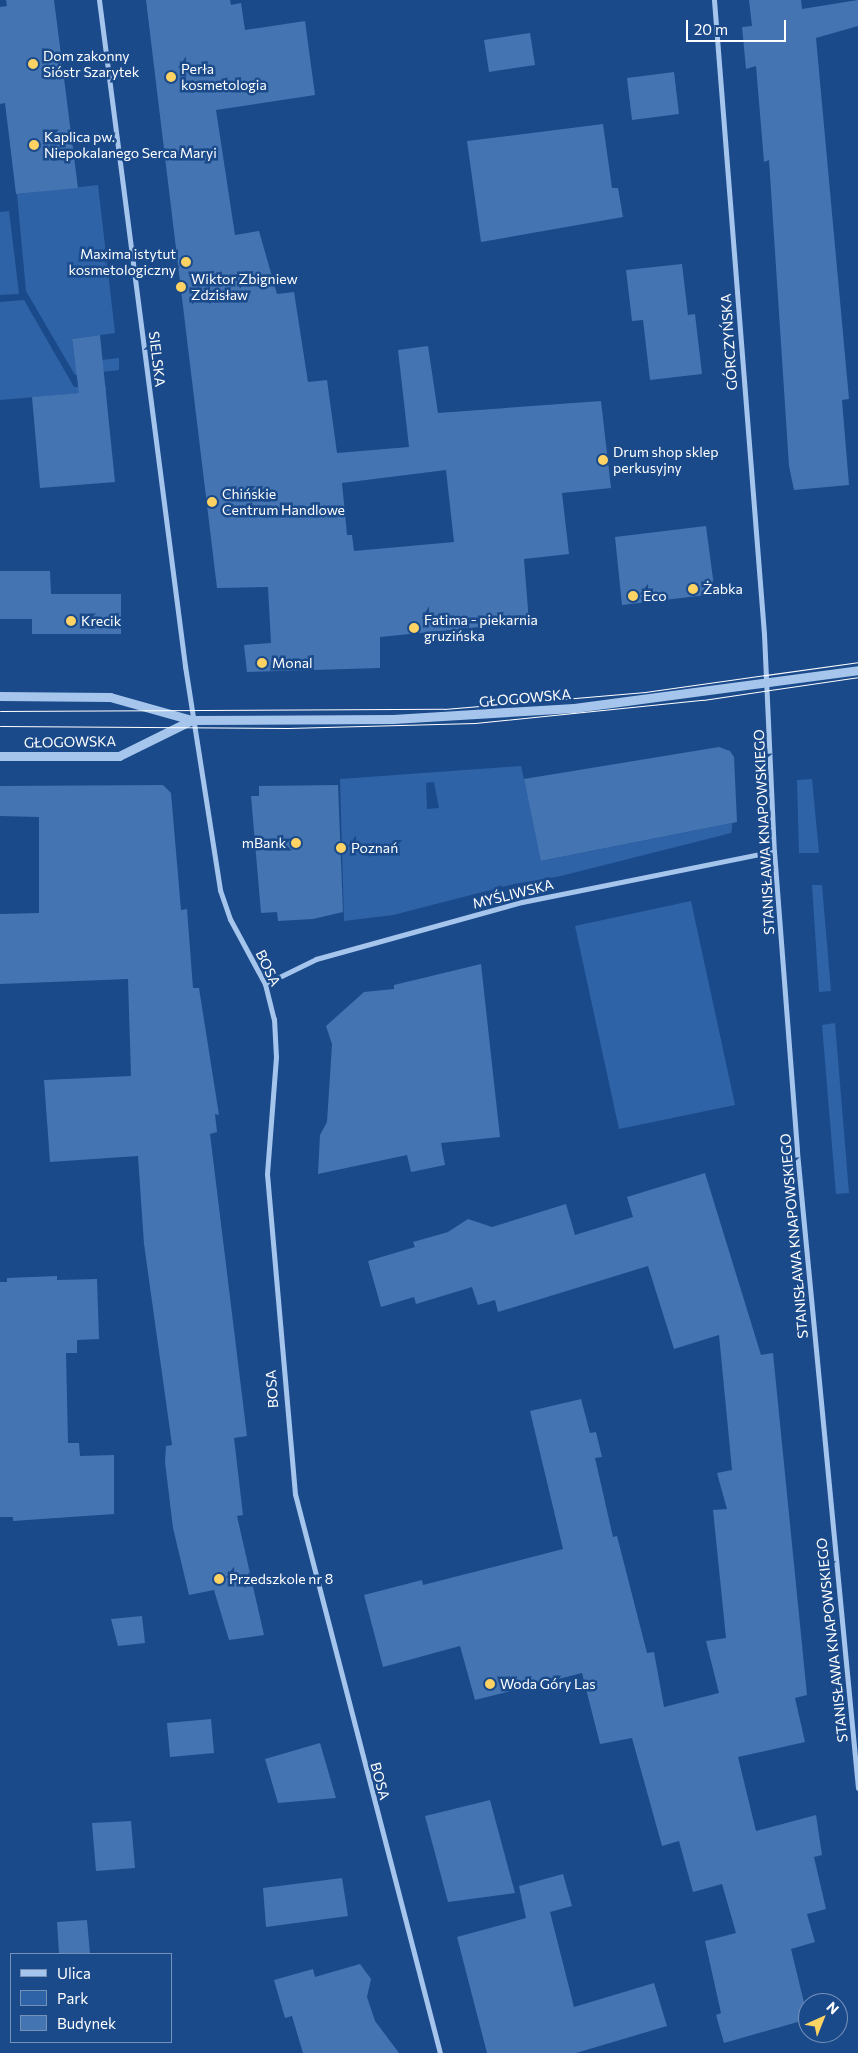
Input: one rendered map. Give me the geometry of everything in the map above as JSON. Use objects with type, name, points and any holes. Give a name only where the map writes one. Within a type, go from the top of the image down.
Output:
[{"type":"street","name":"SIELSKA","points":[[99,0],[192,720]]},
{"type":"street","name":"GÓRCZYŃSKA","points":[[714,0],[767,682]]},
{"type":"street","name":"GŁOGOWSKA","points":[[0,696],[110,697],[192,720],[393,719],[498,714],[858,670]]},
{"type":"street","name":"STANISŁAWA KNAPOWSKIEGO","points":[[767,682],[774,851],[798,1162],[858,1788]]},
{"type":"street","name":"GŁOGOWSKA","points":[[0,756],[120,756],[192,720]]},
{"type":"street","name":"BOSA","points":[[192,720],[224,905],[265,984],[276,1036],[267,1174],[295,1494],[440,2053]]},
{"type":"street","name":"MYŚLIWSKA","points":[[265,984],[316,959],[522,902],[774,851]]},
{"type":"green space","points":[[98,185],[115,333],[72,339],[75,363],[119,358],[119,370],[75,375],[26,291],[17,194]]},
{"type":"green space","points":[[9,211],[19,294],[0,295],[0,212]]},
{"type":"green space","points":[[24,300],[74,387],[106,386],[106,391],[0,400],[0,302]]},
{"type":"green space","points":[[521,766],[542,861],[732,823],[732,829],[731,833],[561,876],[514,884],[393,915],[344,921],[340,779]],"holes":[[[434,782],[439,808],[427,809],[426,783]]]},
{"type":"green space","points":[[812,779],[819,853],[799,853],[797,780]]},
{"type":"green space","points":[[812,885],[822,885],[831,991],[819,992]]},
{"type":"green space","points":[[691,901],[735,1105],[619,1129],[575,926]]},
{"type":"green space","points":[[835,1023],[849,1193],[836,1194],[822,1025]]},
{"type":"building","points":[[6,0],[54,0],[78,188],[16,194],[5,103],[0,104],[0,7],[7,6]]},
{"type":"building","points":[[146,0],[230,0],[231,5],[241,3],[245,30],[305,21],[315,95],[216,110],[235,235],[259,231],[277,294],[294,292],[308,382],[327,380],[337,453],[409,447],[398,350],[428,346],[438,413],[601,401],[611,488],[562,493],[569,554],[524,559],[529,622],[380,637],[380,668],[247,672],[244,645],[271,643],[268,587],[217,588]],"holes":[[[446,470],[454,542],[354,551],[352,535],[347,535],[342,483]]]},
{"type":"building","points":[[749,0],[801,0],[802,9],[858,0],[858,26],[816,38],[849,399],[842,400],[849,485],[794,490],[789,466],[769,160],[764,162],[756,66],[746,69],[742,27],[752,26]]},
{"type":"building","points":[[530,33],[535,65],[489,72],[484,40]]},
{"type":"building","points":[[674,72],[679,114],[632,120],[627,78]]},
{"type":"building","points":[[603,124],[612,188],[618,188],[623,217],[481,242],[467,141]]},
{"type":"building","points":[[682,264],[688,315],[695,314],[702,374],[650,380],[643,320],[632,321],[626,270]]},
{"type":"building","points":[[100,335],[115,482],[40,488],[32,397],[79,393],[72,339]]},
{"type":"building","points":[[706,526],[715,594],[622,605],[615,537]]},
{"type":"building","points":[[0,571],[50,571],[51,594],[121,594],[121,634],[32,634],[32,619],[0,619]]},
{"type":"building","points":[[719,747],[730,751],[734,757],[737,822],[541,861],[524,779]]},
{"type":"building","points":[[163,785],[171,793],[181,910],[187,909],[193,988],[199,988],[219,1115],[215,1114],[217,1132],[210,1134],[247,1436],[234,1438],[243,1515],[237,1516],[264,1635],[229,1640],[214,1590],[189,1595],[173,1528],[165,1462],[166,1446],[172,1445],[144,1244],[138,1156],[50,1162],[44,1080],[131,1076],[128,979],[0,984],[0,914],[39,913],[39,817],[0,816],[0,786]]},
{"type":"building","points":[[338,785],[343,912],[313,919],[278,921],[277,912],[261,913],[251,796],[259,796],[259,786]]},
{"type":"building","points":[[481,964],[500,1137],[441,1143],[445,1165],[411,1172],[407,1155],[318,1174],[320,1135],[327,1122],[332,1044],[326,1026],[364,992],[394,989],[394,985]]},
{"type":"building","points":[[705,1173],[761,1355],[773,1353],[807,1695],[795,1698],[805,1742],[738,1757],[756,1831],[816,1815],[822,1855],[814,1857],[826,1909],[807,1914],[815,1942],[791,1949],[802,1993],[798,1993],[798,2022],[724,2043],[716,2015],[721,2013],[705,1941],[736,1933],[722,1884],[693,1892],[679,1841],[662,1846],[632,1738],[600,1744],[582,1673],[475,1700],[460,1646],[383,1667],[364,1595],[422,1580],[423,1585],[563,1549],[530,1411],[581,1399],[590,1433],[596,1432],[602,1457],[595,1458],[613,1537],[617,1536],[647,1653],[654,1652],[664,1707],[719,1693],[706,1641],[726,1638],[713,1510],[727,1509],[717,1473],[732,1470],[719,1335],[674,1349],[648,1266],[498,1312],[495,1300],[478,1305],[472,1287],[416,1304],[414,1297],[381,1307],[368,1261],[415,1247],[413,1242],[448,1232],[468,1219],[492,1227],[566,1204],[575,1235],[633,1217],[627,1197]]},
{"type":"building","points":[[57,1276],[57,1280],[97,1279],[99,1339],[77,1340],[77,1353],[66,1353],[68,1443],[79,1443],[80,1456],[114,1455],[114,1514],[13,1521],[13,1517],[0,1517],[0,1282],[7,1282],[7,1278]]},
{"type":"building","points":[[142,1616],[145,1643],[118,1646],[111,1619]]},
{"type":"building","points":[[211,1719],[214,1753],[170,1757],[167,1723]]},
{"type":"building","points":[[320,1743],[336,1798],[278,1803],[265,1759]]},
{"type":"building","points":[[490,1800],[515,1893],[448,1902],[425,1816]]},
{"type":"building","points":[[131,1821],[135,1868],[96,1871],[92,1823]]},
{"type":"building","points":[[563,1874],[572,1906],[550,1912],[574,2007],[654,1983],[667,2026],[576,2053],[487,2053],[457,1937],[526,1918],[519,1886]]},
{"type":"building","points":[[342,1878],[348,1916],[266,1927],[263,1888]]},
{"type":"building","points":[[87,1920],[90,1953],[59,1953],[57,1922]]},
{"type":"building","points":[[360,1964],[371,1979],[367,1997],[375,2021],[399,2053],[303,2053],[292,2016],[285,2018],[274,1980],[313,1969],[315,1977]]},
{"type":"tram line","points":[[0,711],[444,709],[645,692],[858,662]]},
{"type":"tram line","points":[[0,726],[288,728],[475,723],[703,700],[858,677]]},
{"type":"place","name":"Dom zakonny Sióstr Szarytek","points":[[33,64]]},
{"type":"place","name":"Perła kosmetologia","points":[[171,77]]},
{"type":"place","name":"Kaplica pw. Niepokalanego Serca Maryi","points":[[34,145]]},
{"type":"place","name":"Maxima istytut kosmetologiczny","points":[[186,262]]},
{"type":"place","name":"Wiktor Zbigniew Zdzisław","points":[[181,287]]},
{"type":"place","name":"Drum shop sklep perkusyjny","points":[[603,460]]},
{"type":"place","name":"Chińskie Centrum Handlowe","points":[[212,502]]},
{"type":"place","name":"Żabka","points":[[693,589]]},
{"type":"place","name":"Eco","points":[[633,596]]},
{"type":"place","name":"Krecik","points":[[71,621]]},
{"type":"place","name":"Fatima - piekarnia gruzińska","points":[[414,628]]},
{"type":"place","name":"Monal","points":[[262,663]]},
{"type":"place","name":"mBank","points":[[296,843]]},
{"type":"place","name":"Poznań","points":[[341,848]]},
{"type":"place","name":"Przedszkole nr 8","points":[[219,1579]]},
{"type":"place","name":"Woda Góry Las","points":[[490,1684]]}]
